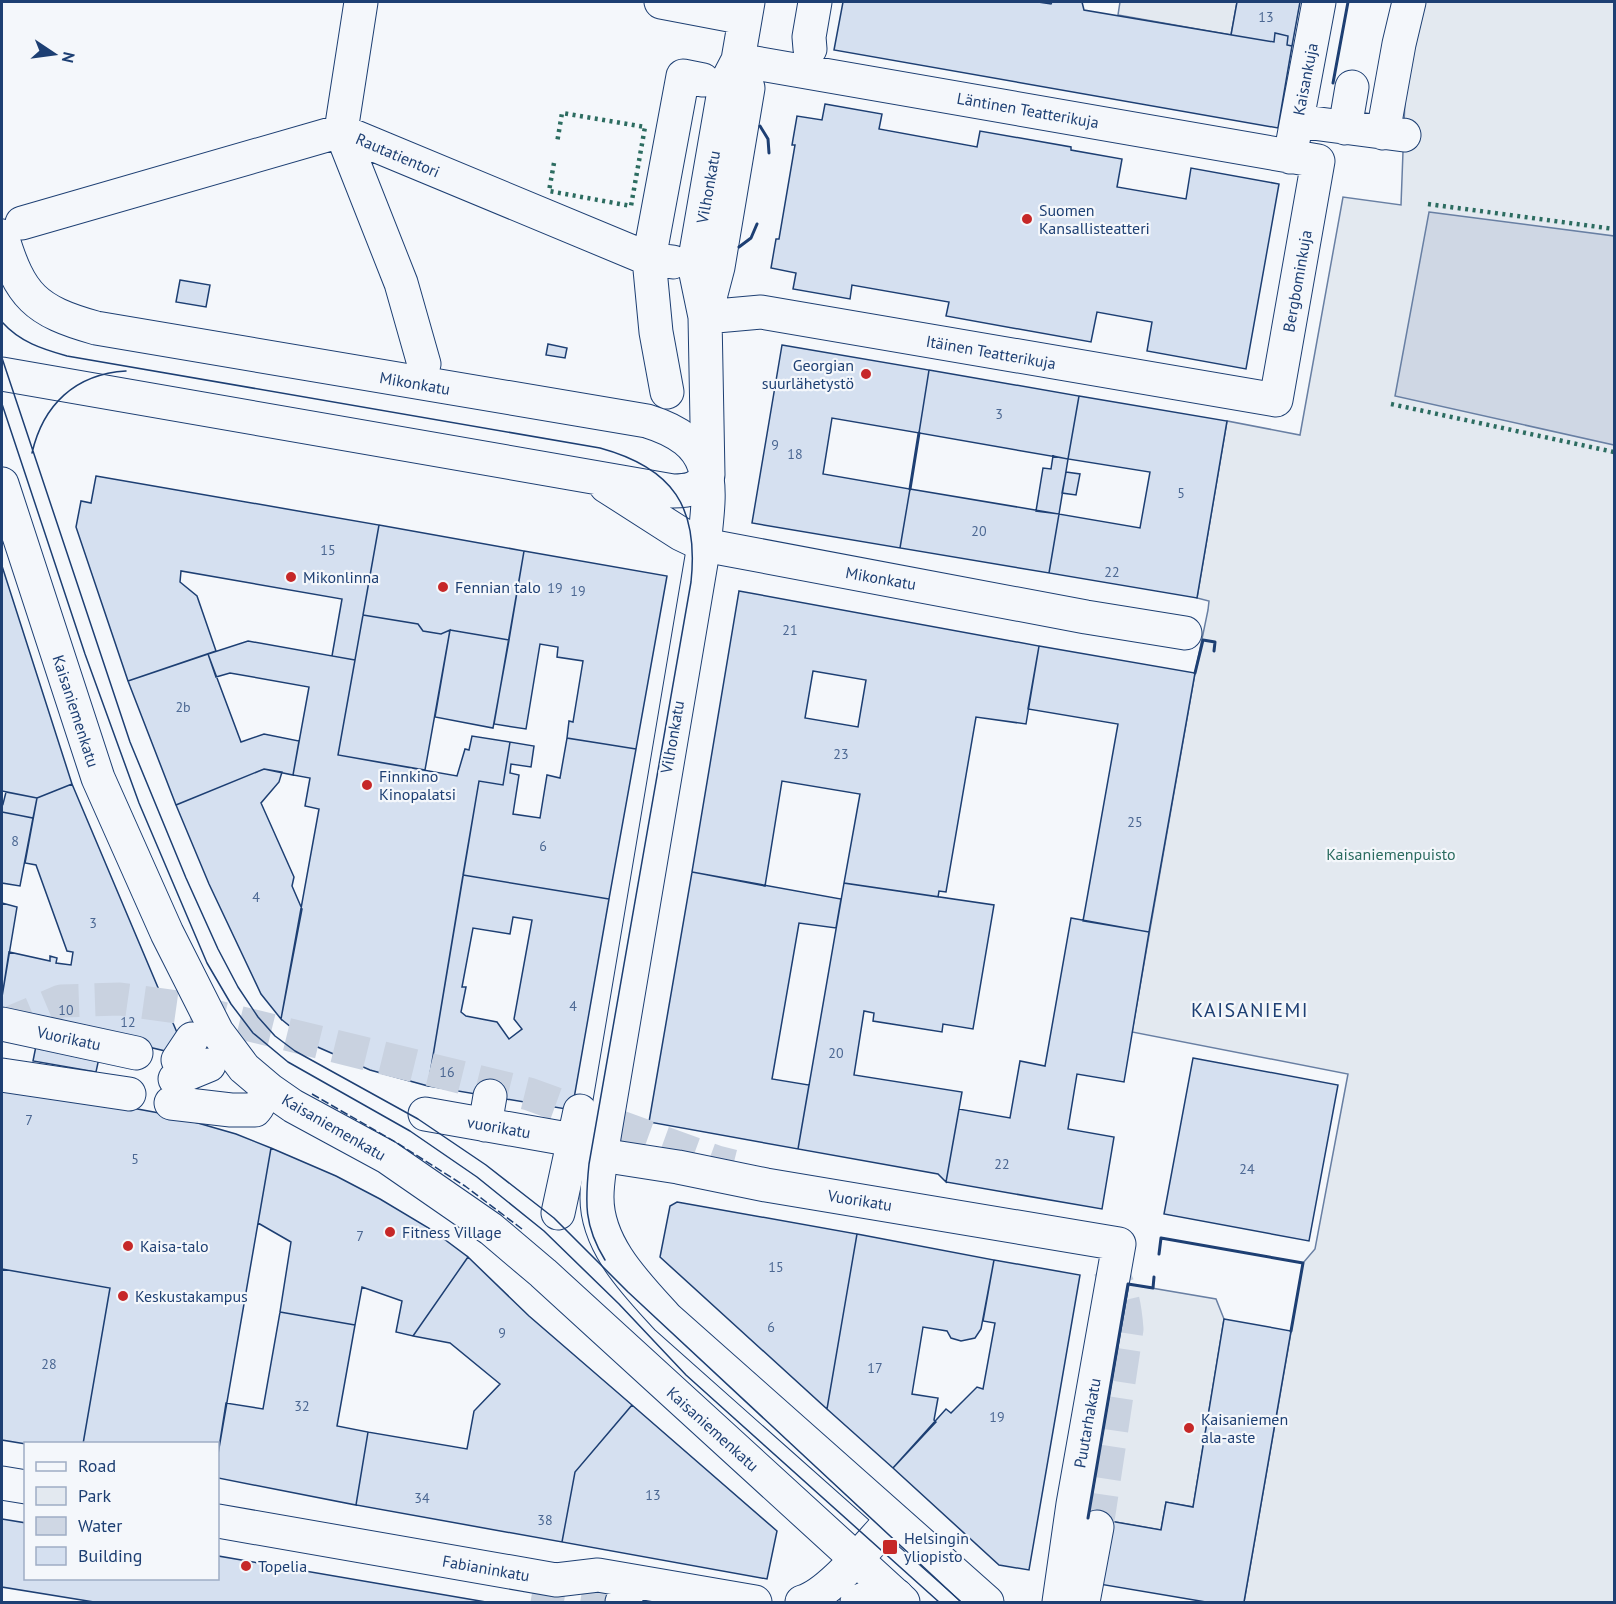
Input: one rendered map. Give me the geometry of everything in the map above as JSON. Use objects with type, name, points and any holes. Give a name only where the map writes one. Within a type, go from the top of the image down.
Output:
[{"type":"street","points":[[10,239],[341,131],[361,2]]},
{"type":"street","points":[[661,2],[746,10]]},
{"type":"street","name":"Kaisankuja","points":[[1304,159],[1297,121],[1319,2]]},
{"type":"street","points":[[1297,121],[1394,134],[1399,44],[1409,2]]},
{"type":"street","points":[[810,50],[809,37],[817,4]]},
{"type":"street","name":"Vilhonkatu","points":[[585,1135],[704,545],[708,475],[705,317],[694,264],[725,85],[738,60],[746,10]]},
{"type":"street","name":"Läntinen Teatterikuja","points":[[738,60],[1304,159]]},
{"type":"street","points":[[668,392],[656,332],[661,260],[683,76],[703,80]]},
{"type":"street","points":[[1345,128],[1352,87]]},
{"type":"street","name":"Rautatientori","points":[[341,131],[661,260]]},
{"type":"street","name":"Rautatientori","points":[[341,131],[401,284],[424,364]]},
{"type":"street","name":"Bergbominkuja","points":[[1276,400],[1304,159]]},
{"type":"street","name":"Mikonkatu","points":[[2,374],[673,491],[689,491],[700,486],[708,475],[700,455],[689,442],[676,432],[647,421],[96,327],[62,318],[29,295],[19,282],[10,239]]},
{"type":"street","name":"Itäinen Teatterikuja","points":[[705,317],[761,312],[1276,400]]},
{"type":"street","name":"Mikonkatu","points":[[594,478],[681,534],[704,545],[1185,633]]},
{"type":"street","name":"Kaisaniemenkatu","points":[[2,484],[98,778],[197,997],[217,1032],[244,1068],[293,1106],[387,1157],[491,1229],[543,1273],[900,1599]]},
{"type":"street","points":[[15,1027],[10,1076],[129,1094]]},
{"type":"street","name":"Vuorikatu","points":[[15,1027],[136,1053]]},
{"type":"street","points":[[185,1069],[224,1115]]},
{"type":"street","name":"vuorikatu","points":[[425,1114],[488,1110],[585,1135]]},
{"type":"street","points":[[565,1198],[585,1135]]},
{"type":"street","points":[[585,1135],[601,1226],[620,1262],[636,1284],[667,1318],[987,1602]]},
{"type":"street","name":"Vuorikatu","points":[[585,1135],[766,1185],[1119,1244]]},
{"type":"street","name":"Puutarhakatu","points":[[1059,1602],[1073,1504],[1119,1244]]},
{"type":"street","points":[[2,1483],[24,1488]]},
{"type":"street","points":[[802,1602],[811,1600],[830,1584],[892,1520]]},
{"type":"street","name":"Fabianinkatu","points":[[219,1521],[556,1580],[598,1575],[755,1602]]},
{"type":"street","points":[[1083,1602],[1097,1527]]},
{"type":"street","points":[[857,1602],[871,1596],[900,1599]]},
{"type":"green space","points":[[1120,2],[1237,2],[1231,35],[1118,15]]},
{"type":"green space","name":"Kaisaniemenpuisto","points":[[1422,2],[1614,2],[1614,1602],[1244,1602],[1303,1263],[1315,1249],[1348,1074],[1132,1032],[1208,610],[1209,601],[1197,598],[1227,421],[1300,435],[1343,197],[1401,205],[1405,98]]},
{"type":"green space","points":[[1128,1284],[1216,1299],[1224,1319],[1193,1507],[1166,1502],[1161,1530],[1110,1521],[1087,1526]]},
{"type":"water","points":[[1429,212],[1614,236],[1614,445],[1395,396]]},
{"type":"building","points":[[843,2],[1038,2],[1051,4],[1052,2],[1082,2],[1084,10],[1274,42],[1275,33],[1288,36],[1287,45],[1292,46],[1278,128],[834,50]]},
{"type":"building","points":[[1237,2],[1300,2],[1292,46],[1287,45],[1288,36],[1275,33],[1274,42],[1231,35]]},
{"type":"building","name":"Suomen Kansallisteatteri","points":[[825,104],[882,114],[879,129],[977,147],[980,131],[1071,147],[1071,150],[1122,159],[1117,187],[1186,199],[1191,168],[1279,184],[1246,369],[1147,351],[1152,322],[1097,312],[1091,342],[946,316],[949,302],[852,285],[850,299],[793,289],[796,273],[771,268],[776,239],[779,239],[795,145],[792,145],[797,116],[822,120]]},
{"type":"building","points":[[180,280],[210,285],[206,307],[176,302]]},
{"type":"building","points":[[548,344],[567,348],[565,358],[546,355]]},
{"type":"building","points":[[782,345],[929,370],[919,433],[832,418],[823,474],[910,489],[900,548],[752,523]]},
{"type":"building","points":[[929,370],[1079,396],[1068,459],[919,433]]},
{"type":"building","points":[[1079,396],[1227,421],[1197,598],[1049,573],[1059,514],[1140,528],[1150,472],[1068,459]]},
{"type":"building","points":[[1053,456],[1068,459],[1059,514],[1036,511],[1043,468],[1051,469]]},
{"type":"building","points":[[1066,472],[1080,474],[1076,495],[1062,493]]},
{"type":"building","name":"Mikonlinna","points":[[96,476],[379,525],[355,660],[332,656],[342,599],[181,571],[180,582],[197,596],[216,651],[128,681],[76,527],[81,501],[91,503]]},
{"type":"building","points":[[910,489],[1059,514],[1049,573],[900,548]]},
{"type":"building","name":"Fennian talo","points":[[379,525],[524,551],[509,640],[450,630],[441,634],[423,631],[418,624],[363,615]]},
{"type":"building","points":[[524,551],[667,576],[636,749],[567,738],[569,721],[573,722],[583,661],[557,657],[558,647],[540,644],[526,729],[494,724]]},
{"type":"building","points":[[2,566],[72,784],[37,798],[2,791]]},
{"type":"building","points":[[739,591],[1039,646],[1026,724],[976,717],[946,892],[939,891],[938,897],[844,883],[860,794],[782,781],[765,886],[692,872]],"holes":[[[813,671],[866,680],[858,727],[805,718]]]},
{"type":"building","points":[[363,615],[418,624],[423,631],[441,634],[450,630],[425,770],[338,755]]},
{"type":"building","points":[[450,630],[509,640],[493,728],[435,717]]},
{"type":"building","points":[[248,641],[355,660],[338,755],[457,776],[465,749],[469,750],[472,736],[510,742],[503,785],[479,781],[428,1086],[370,1070],[313,1045],[281,1019],[319,809],[305,806],[310,778],[293,775],[309,687],[230,673],[216,677],[208,654]]},
{"type":"building","points":[[1039,646],[1195,673],[1149,932],[1083,921],[1118,724],[1028,709]]},
{"type":"building","points":[[208,654],[241,742],[264,734],[299,741],[293,775],[264,769],[176,805],[128,681]]},
{"type":"building","points":[[567,738],[636,749],[609,899],[463,875],[479,781],[503,785],[510,742],[534,746],[531,767],[511,764],[510,773],[519,775],[513,814],[540,818],[547,775],[560,778]]},
{"type":"building","points":[[264,769],[282,772],[279,782],[261,803],[294,877],[292,886],[302,909],[281,1019],[261,994],[209,884],[176,805]]},
{"type":"building","points":[[72,784],[181,1042],[178,1054],[2,1012],[9,952],[50,961],[50,956],[57,958],[56,963],[71,965],[73,952],[67,951],[36,865],[25,863],[37,798]]},
{"type":"building","points":[[6,792],[37,798],[33,818],[2,812]]},
{"type":"building","points":[[2,812],[33,818],[20,886],[2,883]]},
{"type":"building","points":[[692,872],[841,899],[836,928],[799,923],[772,1079],[809,1085],[798,1149],[649,1122]]},
{"type":"building","points":[[463,875],[609,899],[572,1110],[428,1086]],"holes":[[[513,917],[532,920],[514,1019],[522,1029],[509,1039],[497,1022],[466,1016],[461,1012],[466,987],[462,987],[473,928],[510,934]]]},
{"type":"building","points":[[844,883],[994,905],[973,1029],[943,1024],[942,1032],[873,1021],[874,1013],[864,1011],[854,1075],[962,1092],[946,1182],[938,1174],[798,1149]]},
{"type":"building","points":[[2,903],[17,907],[2,997]]},
{"type":"building","points":[[1071,918],[1149,932],[1124,1082],[1077,1074],[1068,1129],[1114,1137],[1102,1209],[946,1182],[959,1109],[1010,1118],[1020,1061],[1045,1066]]},
{"type":"building","points":[[36,1046],[99,1058],[96,1072],[33,1061]]},
{"type":"building","points":[[1193,1058],[1338,1085],[1309,1241],[1164,1214]]},
{"type":"building","name":"Keskustakampus","points":[[2,1084],[170,1115],[236,1134],[271,1148],[219,1448],[219,1442],[83,1442],[110,1288],[2,1269]]},
{"type":"building","points":[[271,1148],[336,1176],[380,1199],[432,1230],[468,1257],[413,1336],[396,1332],[402,1301],[362,1287],[355,1325],[280,1312],[291,1242],[258,1223]]},
{"type":"building","points":[[677,1202],[857,1234],[827,1409],[660,1257],[670,1206]]},
{"type":"building","points":[[857,1234],[994,1260],[981,1329],[975,1338],[961,1341],[951,1338],[947,1331],[923,1327],[912,1394],[938,1398],[934,1420],[936,1422],[893,1468],[827,1409]]},
{"type":"building","points":[[468,1257],[529,1316],[632,1405],[575,1472],[562,1542],[356,1505],[368,1432],[467,1449],[474,1411],[500,1384],[450,1343],[413,1336]]},
{"type":"building","points":[[994,1260],[1080,1275],[1029,1570],[999,1565],[893,1468],[946,1409],[951,1413],[977,1387],[983,1389],[995,1323],[983,1321]]},
{"type":"building","points":[[2,1269],[110,1288],[83,1442],[24,1444],[2,1440]]},
{"type":"building","points":[[280,1312],[355,1325],[337,1426],[368,1432],[356,1505],[219,1478],[219,1448],[226,1403],[263,1409]]},
{"type":"building","points":[[1224,1319],[1291,1331],[1244,1602],[1206,1602],[1099,1584],[1110,1521],[1161,1530],[1166,1502],[1193,1507]]},
{"type":"building","points":[[632,1405],[777,1531],[767,1579],[562,1542],[575,1472]]},
{"type":"building","name":"Topelia","points":[[2,1519],[24,1523],[24,1580],[219,1580],[219,1556],[486,1602],[94,1602],[2,1587]]},
{"type":"tunnel","points":[[2,1026],[61,1001],[120,999],[177,1007],[529,1094],[733,1166]]},
{"type":"tunnel","points":[[1097,1527],[1127,1329],[1122,1296],[1108,1266]]},
{"type":"tunnel","points":[[533,1587],[622,1602]]},
{"type":"tram line","points":[[2,322],[24,340],[67,356],[600,448],[625,456],[646,467],[663,479],[676,494],[685,512],[690,532],[691,582],[589,1164],[588,1214],[593,1236],[605,1260]]},
{"type":"tram line","points":[[2,358],[130,742],[218,949],[238,987],[258,1017],[275,1036],[295,1051],[418,1119],[486,1165],[554,1218],[628,1292],[961,1602]]},
{"type":"tram line","points":[[32,453],[44,420],[64,395],[91,378],[126,371]]},
{"type":"tram line","points":[[2,404],[85,654],[139,803],[207,963],[231,1004],[253,1033],[288,1062],[410,1131],[477,1177],[544,1231],[619,1304],[686,1375],[939,1602]]},
{"type":"hedge","points":[[554,163],[549,191],[631,206],[645,127],[562,113],[557,143]]},
{"type":"hedge","points":[[1428,204],[1614,229]]},
{"type":"hedge","points":[[1391,404],[1614,452]]},
{"type":"fence","points":[[1333,83],[1348,2]]},
{"type":"fence","points":[[312,1094],[397,1143],[465,1186],[522,1229]]},
{"type":"wall","points":[[1333,83],[1348,2]]},
{"type":"wall","points":[[760,126],[768,139],[769,153]]},
{"type":"wall","points":[[739,247],[751,238],[757,224]]},
{"type":"wall","points":[[910,489],[919,433]]},
{"type":"wall","points":[[1195,673],[1203,640],[1215,642],[1214,651]]},
{"type":"wall","points":[[1159,1254],[1161,1238],[1303,1263],[1291,1331]]},
{"type":"wall","points":[[1088,1518],[1128,1284],[1153,1288],[1154,1277]]},
{"type":"place","name":"Suomen Kansallisteatteri","points":[[1027,219]]},
{"type":"place","name":"Georgian suurlähetystö","points":[[866,374]]},
{"type":"place","name":"Mikonlinna","points":[[291,577]]},
{"type":"place","name":"Fennian talo","points":[[443,587]]},
{"type":"place","name":"Finnkino Kinopalatsi","points":[[367,785]]},
{"type":"place","name":"Fitness Village","points":[[390,1232]]},
{"type":"place","name":"Kaisa-talo","points":[[128,1246]]},
{"type":"place","name":"Keskustakampus","points":[[123,1296]]},
{"type":"place","name":"Kaisaniemen ala-aste","points":[[1189,1428]]},
{"type":"place","name":"Helsingin yliopisto","points":[[890,1547]]},
{"type":"place","name":"Topelia","points":[[246,1566]]},
{"type":"district","name":"KAISANIEMI","points":[[1250,1010]]}]
